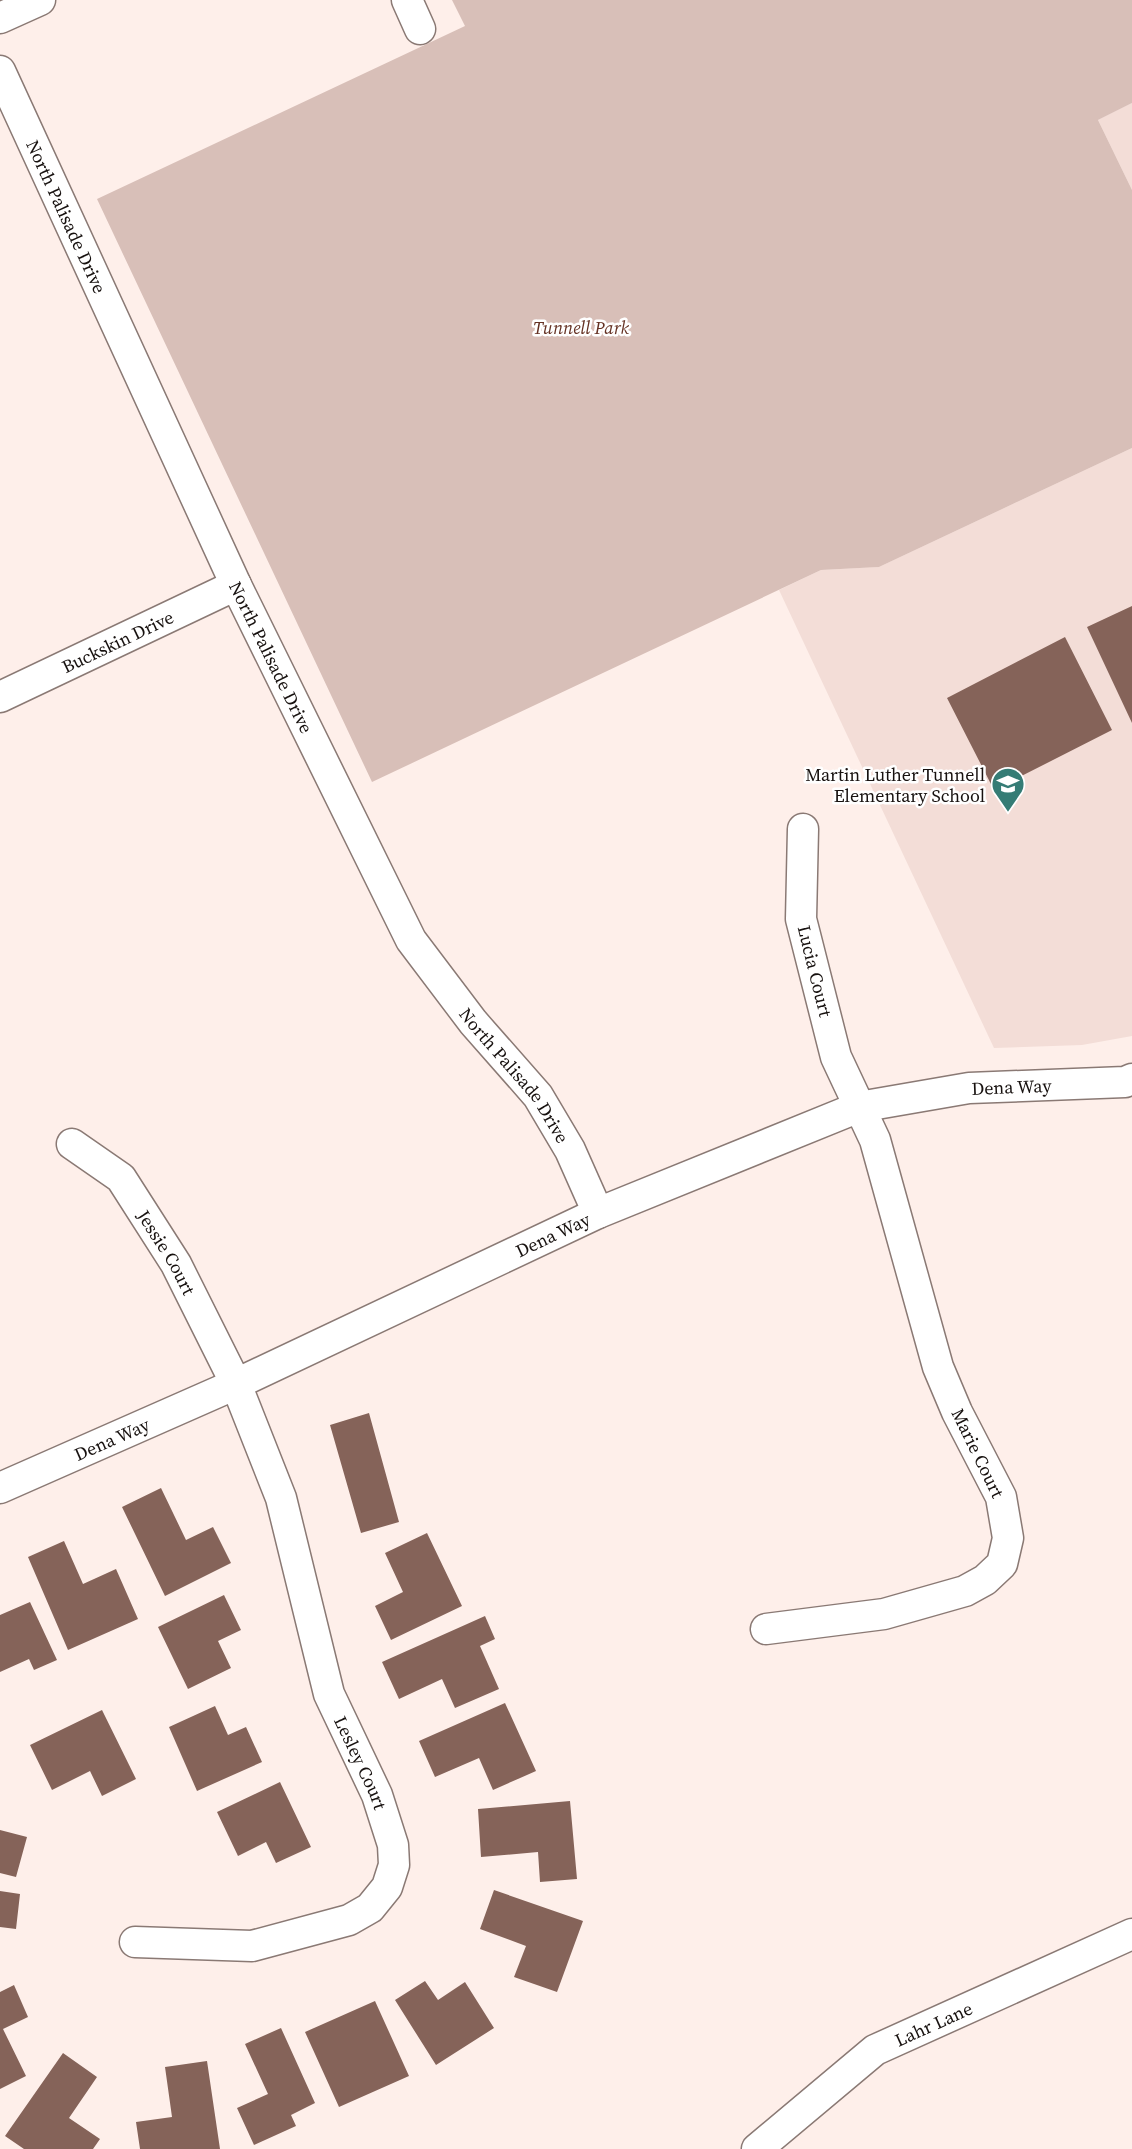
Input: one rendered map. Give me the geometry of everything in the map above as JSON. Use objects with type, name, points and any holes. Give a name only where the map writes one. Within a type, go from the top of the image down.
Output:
[{"type":"street","points":[[0,18],[40,0]]},
{"type":"street","points":[[407,0],[420,29]]},
{"type":"street","name":"North Palisade Drive","points":[[0,71],[236,585],[411,940],[473,1022],[538,1096],[570,1150],[598,1213]]},
{"type":"street","name":"Buckskin Drive","points":[[0,697],[236,585]]},
{"type":"street","name":"Lucia Court","points":[[803,829],[801,919],[836,1057],[859,1107]]},
{"type":"street","name":"Dena Way","points":[[0,1488],[236,1384],[598,1213],[859,1107],[969,1089],[1125,1082],[1132,1079]]},
{"type":"street","name":"Marie Court","points":[[766,1629],[884,1614],[965,1592],[985,1580],[1002,1563],[1008,1538],[1001,1497],[957,1412],[938,1367],[875,1140],[859,1107]]},
{"type":"street","name":"Jessie Court","points":[[72,1144],[121,1178],[176,1264],[236,1384]]},
{"type":"street","name":"Lesley Court","points":[[135,1942],[252,1946],[349,1920],[370,1908],[382,1894],[387,1887],[394,1865],[393,1845],[377,1795],[328,1694],[281,1498],[236,1384]]},
{"type":"street","name":"Lahr Lane","points":[[757,2149],[875,2050],[1132,1934]]},
{"type":"shaded area","points":[[1132,103],[1132,190],[1098,120]]},
{"type":"shaded area","name":"Martin Luther Tunnell Elementary School","points":[[1132,448],[1132,1036],[1082,1045],[994,1048],[779,590],[821,570],[879,567]]},
{"type":"green space","name":"Tunnell Park","points":[[452,0],[1132,0],[1132,103],[1098,120],[1132,190],[1132,448],[879,567],[821,570],[372,782],[97,199],[465,26]]},
{"type":"building","points":[[1132,606],[1132,723],[1087,627]]},
{"type":"building","points":[[1065,637],[1112,730],[994,790],[947,698]]},
{"type":"building","points":[[369,1413],[399,1522],[361,1533],[330,1425]]},
{"type":"building","points":[[161,1488],[186,1540],[213,1527],[231,1563],[165,1596],[122,1507]]},
{"type":"building","points":[[427,1533],[462,1606],[391,1640],[375,1606],[403,1592],[385,1553]]},
{"type":"building","points":[[64,1541],[83,1584],[116,1569],[138,1619],[68,1650],[28,1557]]},
{"type":"building","points":[[224,1595],[241,1630],[218,1641],[231,1668],[188,1689],[158,1627]]},
{"type":"building","points":[[30,1602],[57,1660],[34,1670],[29,1659],[0,1672],[0,1615]]},
{"type":"building","points":[[485,1616],[495,1639],[480,1646],[499,1689],[455,1708],[442,1679],[399,1699],[382,1662]]},
{"type":"building","points":[[505,1703],[536,1771],[493,1790],[479,1758],[435,1777],[419,1741]]},
{"type":"building","points":[[215,1706],[228,1735],[246,1727],[262,1762],[197,1791],[169,1727]]},
{"type":"building","points":[[102,1710],[136,1779],[102,1796],[90,1771],[52,1790],[30,1745]]},
{"type":"building","points":[[280,1782],[311,1847],[276,1863],[266,1842],[238,1856],[217,1812]]},
{"type":"building","points":[[570,1801],[577,1879],[540,1882],[538,1852],[481,1857],[478,1809]]},
{"type":"building","points":[[0,1830],[27,1837],[16,1877],[0,1873]]},
{"type":"building","points":[[494,1890],[583,1921],[557,1992],[514,1977],[526,1946],[480,1929]]},
{"type":"building","points":[[0,1891],[20,1894],[16,1929],[0,1927]]},
{"type":"building","points":[[425,1981],[438,2000],[465,1982],[494,2028],[436,2065],[395,2000]]},
{"type":"building","points":[[14,1985],[28,2017],[3,2029],[26,2076],[0,2089],[0,1992]]},
{"type":"building","points":[[375,2001],[409,2076],[339,2107],[305,2032]]},
{"type":"building","points":[[281,2028],[315,2103],[291,2115],[296,2126],[254,2145],[237,2108],[268,2094],[245,2044]]},
{"type":"building","points":[[63,2053],[97,2077],[69,2118],[100,2139],[93,2149],[24,2149],[5,2136]]},
{"type":"building","points":[[207,2061],[220,2149],[140,2149],[136,2122],[172,2117],[165,2067]]},
{"type":"place","name":"Martin Luther Tunnell Elementary School","points":[[1008,813]]}]
